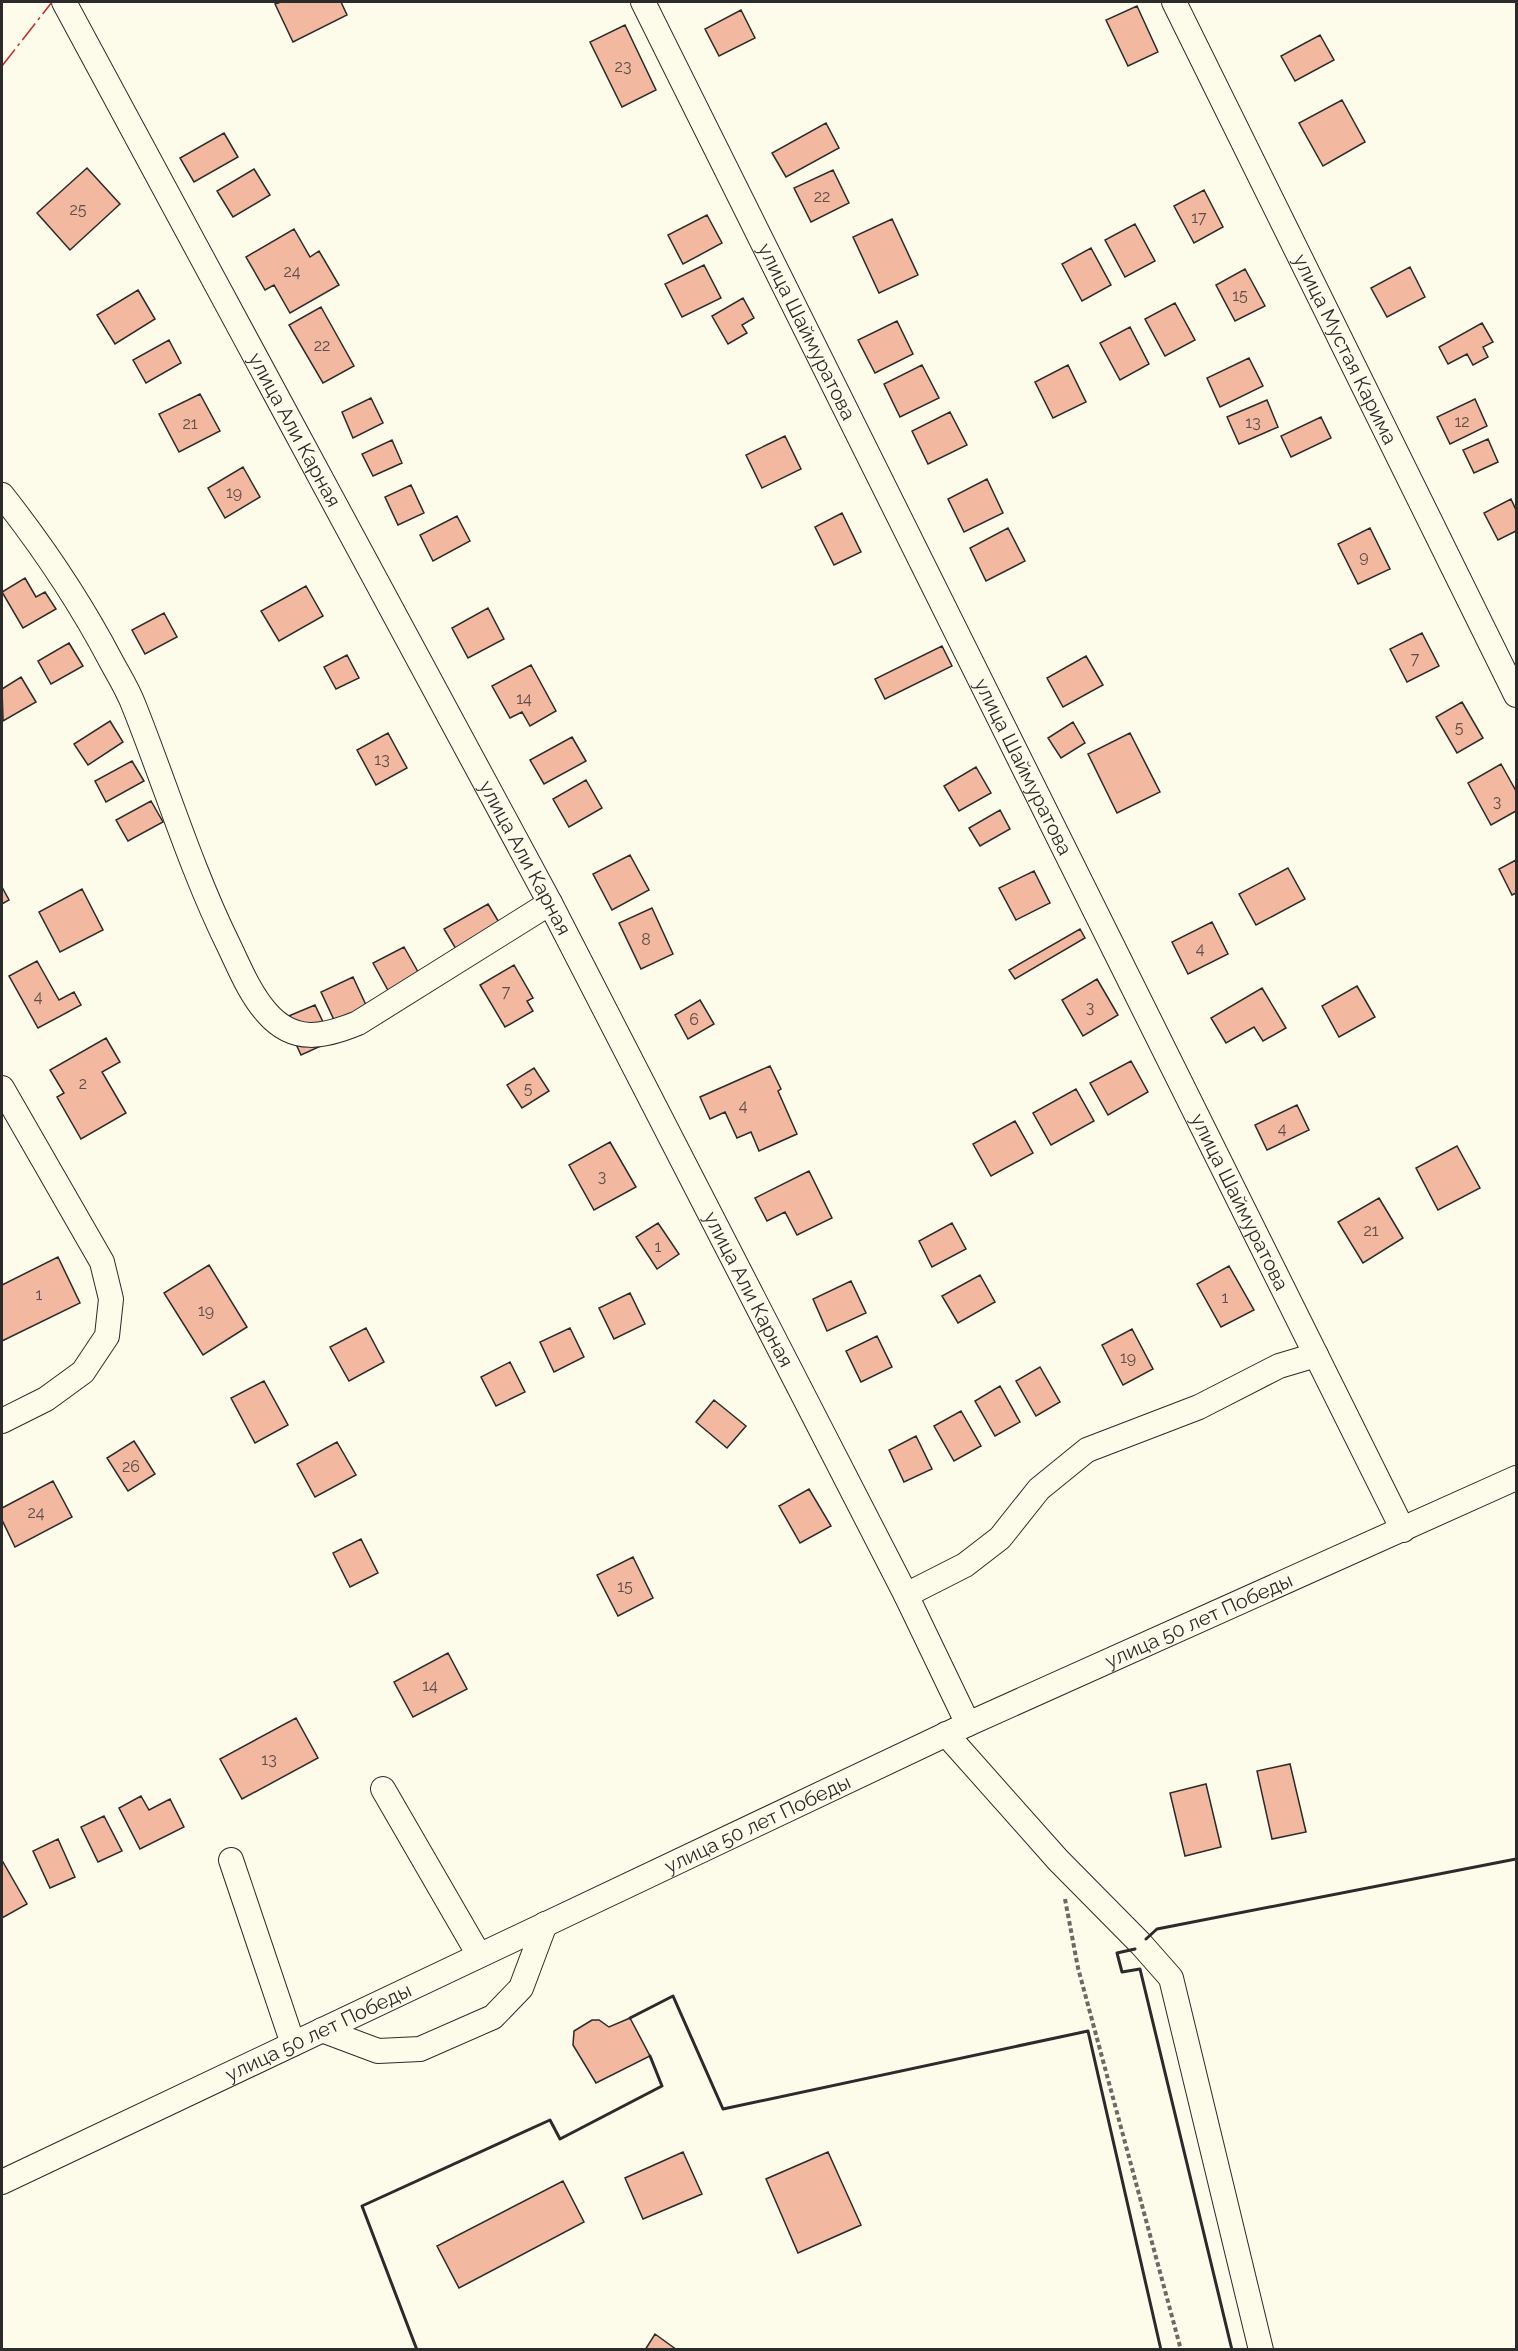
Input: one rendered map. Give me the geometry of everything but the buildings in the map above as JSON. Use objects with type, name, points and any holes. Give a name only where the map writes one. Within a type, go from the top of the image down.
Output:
[{"type":"street","name":"улица Али Карная","points":[[64,2],[550,903],[906,1595],[957,1729],[1058,1860],[1141,1944],[1171,1978],[1261,2349]]},
{"type":"street","name":"улица Шаймуратова","points":[[643,2],[1403,1530]]},
{"type":"street","name":"улица Мустая Карима","points":[[1174,2],[1516,695]]},
{"type":"street","points":[[2,495],[34,536],[91,623],[133,703],[206,899],[250,988],[267,1014],[288,1030],[308,1037],[333,1034],[358,1023],[550,903]]},
{"type":"street","points":[[2,1088],[102,1262],[111,1299],[107,1336],[82,1372],[46,1399],[2,1421]]},
{"type":"street","points":[[906,1595],[965,1565],[1000,1538],[1039,1489],[1087,1450],[1199,1407],[1279,1366],[1316,1354]]},
{"type":"street","name":"улица 50 лет Победы","points":[[2,2182],[957,1729],[1516,1478]]},
{"type":"street","points":[[383,1788],[479,1956]]},
{"type":"street","points":[[231,1860],[293,2044]]},
{"type":"street","points":[[322,2030],[378,2051],[420,2049],[493,2017],[520,1988],[545,1924]]},
{"type":"path","points":[[1058,1860],[1078,1968],[1181,2349]]},
{"type":"wall","points":[[1146,1939],[1157,1929],[1516,1859]]},
{"type":"wall","points":[[1135,1949],[1117,1953],[1122,1972],[1140,1969],[1232,2350]]},
{"type":"wall","points":[[630,2018],[673,1996],[723,2109],[1088,2031],[1161,2350]]},
{"type":"wall","points":[[417,2350],[362,2206],[550,2120],[560,2139],[662,2086],[650,2056]]},
{"type":"power","points":[[2,66],[52,2]]}]
